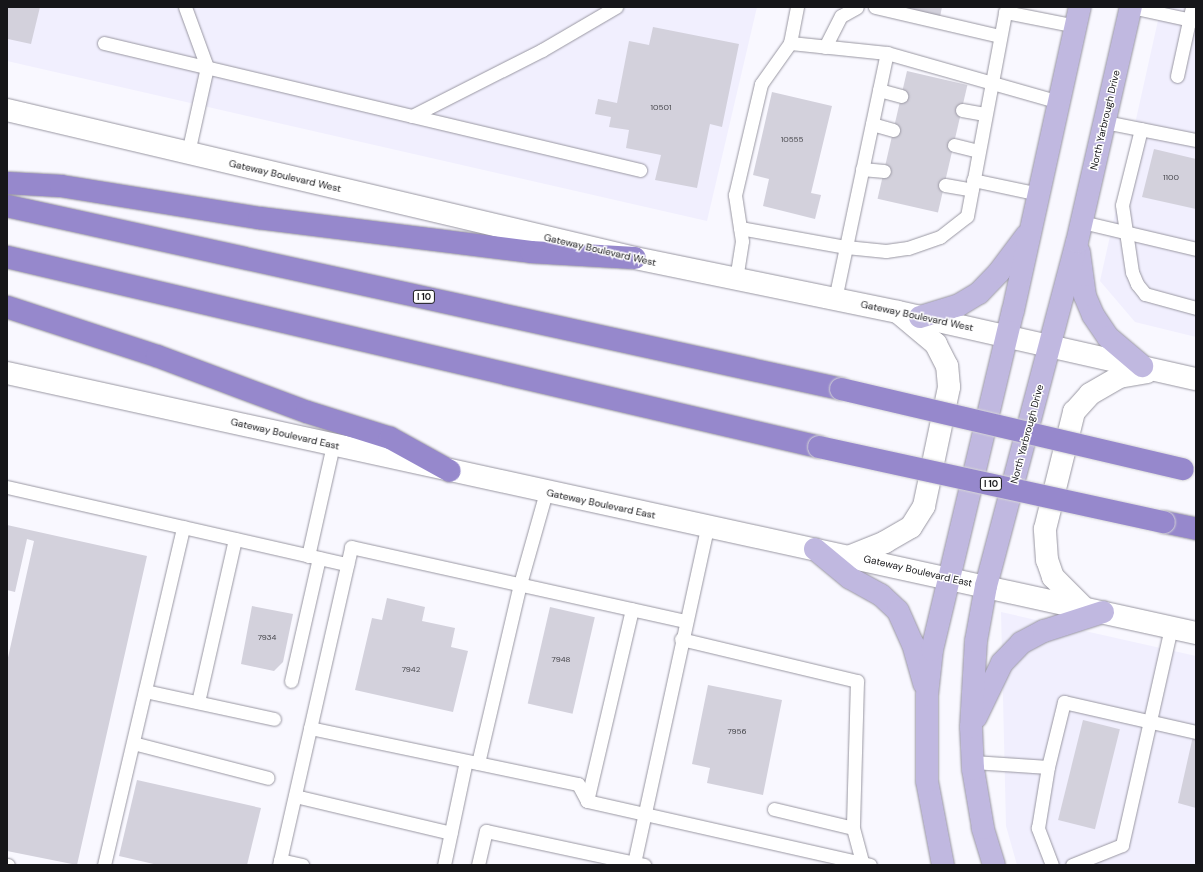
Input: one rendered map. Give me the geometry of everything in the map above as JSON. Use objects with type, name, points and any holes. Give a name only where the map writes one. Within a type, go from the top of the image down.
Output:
[{"type":"highway","points":[[7,183],[61,186],[259,218],[531,252],[635,258]]},
{"type":"highway","name":"I 10","points":[[7,206],[841,389],[1190,470]]},
{"type":"highway","name":"I 10","points":[[7,257],[819,447],[1196,529]]},
{"type":"highway","points":[[7,306],[157,356],[307,412],[390,438],[450,471]]},
{"type":"main road","name":"North Yarbrough Drive","points":[[994,865],[983,828],[973,762],[971,727],[976,641],[986,586],[1051,346],[1131,7]]},
{"type":"main road","points":[[943,865],[927,781],[927,695],[932,650],[1032,228],[1078,16]]},
{"type":"main road","name":"Gateway Boulevard West","points":[[7,110],[635,258],[898,312],[1196,379]]},
{"type":"main road","points":[[920,317],[959,305],[979,293],[999,272],[1032,228]]},
{"type":"main road","points":[[1079,232],[1085,296],[1091,312],[1108,337],[1150,368]]},
{"type":"main road","points":[[851,556],[885,542],[911,527],[924,506],[949,387],[947,366],[936,344],[898,312]]},
{"type":"main road","points":[[1082,606],[1053,577],[1047,560],[1045,529],[1074,412],[1090,394],[1119,377],[1150,368]]},
{"type":"main road","name":"Gateway Boulevard East","points":[[7,372],[546,492],[1082,606],[1196,633]]},
{"type":"main road","points":[[815,549],[850,578],[881,595],[898,611],[913,644],[927,695]]},
{"type":"main road","points":[[971,727],[1002,663],[1021,643],[1056,626],[1103,612]]},
{"type":"lane","points":[[185,7],[207,67],[188,153]]},
{"type":"lane","points":[[412,116],[542,50],[616,7]]},
{"type":"lane","points":[[736,279],[742,241],[734,195],[761,84],[790,43],[798,7]]},
{"type":"lane","points":[[824,47],[841,16],[857,7]]},
{"type":"lane","points":[[874,7],[1000,36]]},
{"type":"lane","points":[[1131,7],[1192,16],[1177,76]]},
{"type":"lane","points":[[740,228],[846,247],[886,251],[908,248],[940,237],[967,216],[1005,9],[1078,16]]},
{"type":"lane","points":[[104,43],[640,170]]},
{"type":"lane","points":[[790,43],[887,53],[1059,102]]},
{"type":"lane","points":[[835,299],[887,53]]},
{"type":"lane","points":[[879,90],[901,96]]},
{"type":"lane","points":[[962,110],[985,114]]},
{"type":"lane","points":[[1104,122],[1196,140]]},
{"type":"lane","points":[[872,124],[893,130]]},
{"type":"lane","points":[[1141,129],[1122,204],[1132,272],[1137,284],[1145,294],[1196,308]]},
{"type":"lane","points":[[954,145],[978,151]]},
{"type":"lane","points":[[862,169],[884,172]]},
{"type":"lane","points":[[945,185],[972,185],[1039,194]]},
{"type":"lane","points":[[1079,232],[1126,232],[1196,249]]},
{"type":"lane","points":[[291,681],[333,445]]},
{"type":"lane","points":[[7,487],[347,564]]},
{"type":"lane","points":[[444,865],[451,833],[546,492]]},
{"type":"lane","points":[[104,865],[183,527]]},
{"type":"lane","points":[[478,865],[486,831],[639,864],[644,814],[685,621],[707,527]]},
{"type":"lane","points":[[198,702],[234,539]]},
{"type":"lane","points":[[302,865],[280,862],[352,547],[685,621]]},
{"type":"lane","points":[[587,801],[632,609]]},
{"type":"lane","points":[[1072,865],[1122,845],[1148,721],[1171,628]]},
{"type":"lane","points":[[682,639],[857,681],[853,828],[865,864]]},
{"type":"lane","points":[[145,691],[274,719]]},
{"type":"lane","points":[[1052,865],[1038,828],[1048,768],[1064,702],[1196,732]]},
{"type":"lane","points":[[310,728],[578,784],[587,801],[865,864]]},
{"type":"lane","points":[[133,743],[268,778]]},
{"type":"lane","points":[[973,762],[1048,768]]},
{"type":"lane","points":[[295,796],[451,833]]},
{"type":"lane","points":[[774,809],[853,828]]},
{"type":"shaded area","points":[[7,7],[757,7],[707,221],[7,61]]},
{"type":"shaded area","points":[[1161,7],[1196,7],[1196,337],[1135,322],[1100,281]]},
{"type":"shaded area","points":[[1001,612],[1196,656],[1196,865],[1017,865],[1006,826]]},
{"type":"building","points":[[7,7],[40,7],[31,44],[8,39],[7,42]]},
{"type":"building","points":[[903,7],[942,7],[940,17]]},
{"type":"building","points":[[653,27],[739,44],[722,127],[710,124],[697,188],[655,180],[661,155],[626,148],[629,130],[609,127],[611,117],[595,114],[598,99],[617,103],[629,41],[649,45]]},
{"type":"building","points":[[907,71],[967,85],[938,213],[878,199]]},
{"type":"building","points":[[772,92],[832,106],[811,193],[821,195],[815,219],[763,206],[769,179],[753,175]]},
{"type":"building","points":[[1154,149],[1196,159],[1196,209],[1142,197]]},
{"type":"building","points":[[7,525],[147,556],[77,865],[7,851],[7,662],[34,541],[27,539],[15,592],[7,590]]},
{"type":"building","points":[[387,598],[425,607],[422,621],[455,628],[451,647],[468,651],[453,712],[355,690],[372,618],[382,620]]},
{"type":"building","points":[[252,606],[293,614],[283,662],[274,671],[241,664]]},
{"type":"building","points":[[550,607],[595,617],[573,714],[528,703]]},
{"type":"building","points":[[708,685],[782,700],[763,795],[707,783],[710,768],[692,764]]},
{"type":"building","points":[[1083,720],[1120,729],[1095,829],[1058,820]]},
{"type":"building","points":[[1193,736],[1196,737],[1196,808],[1178,803]]},
{"type":"building","points":[[137,780],[261,808],[247,865],[158,865],[119,856]]}]
